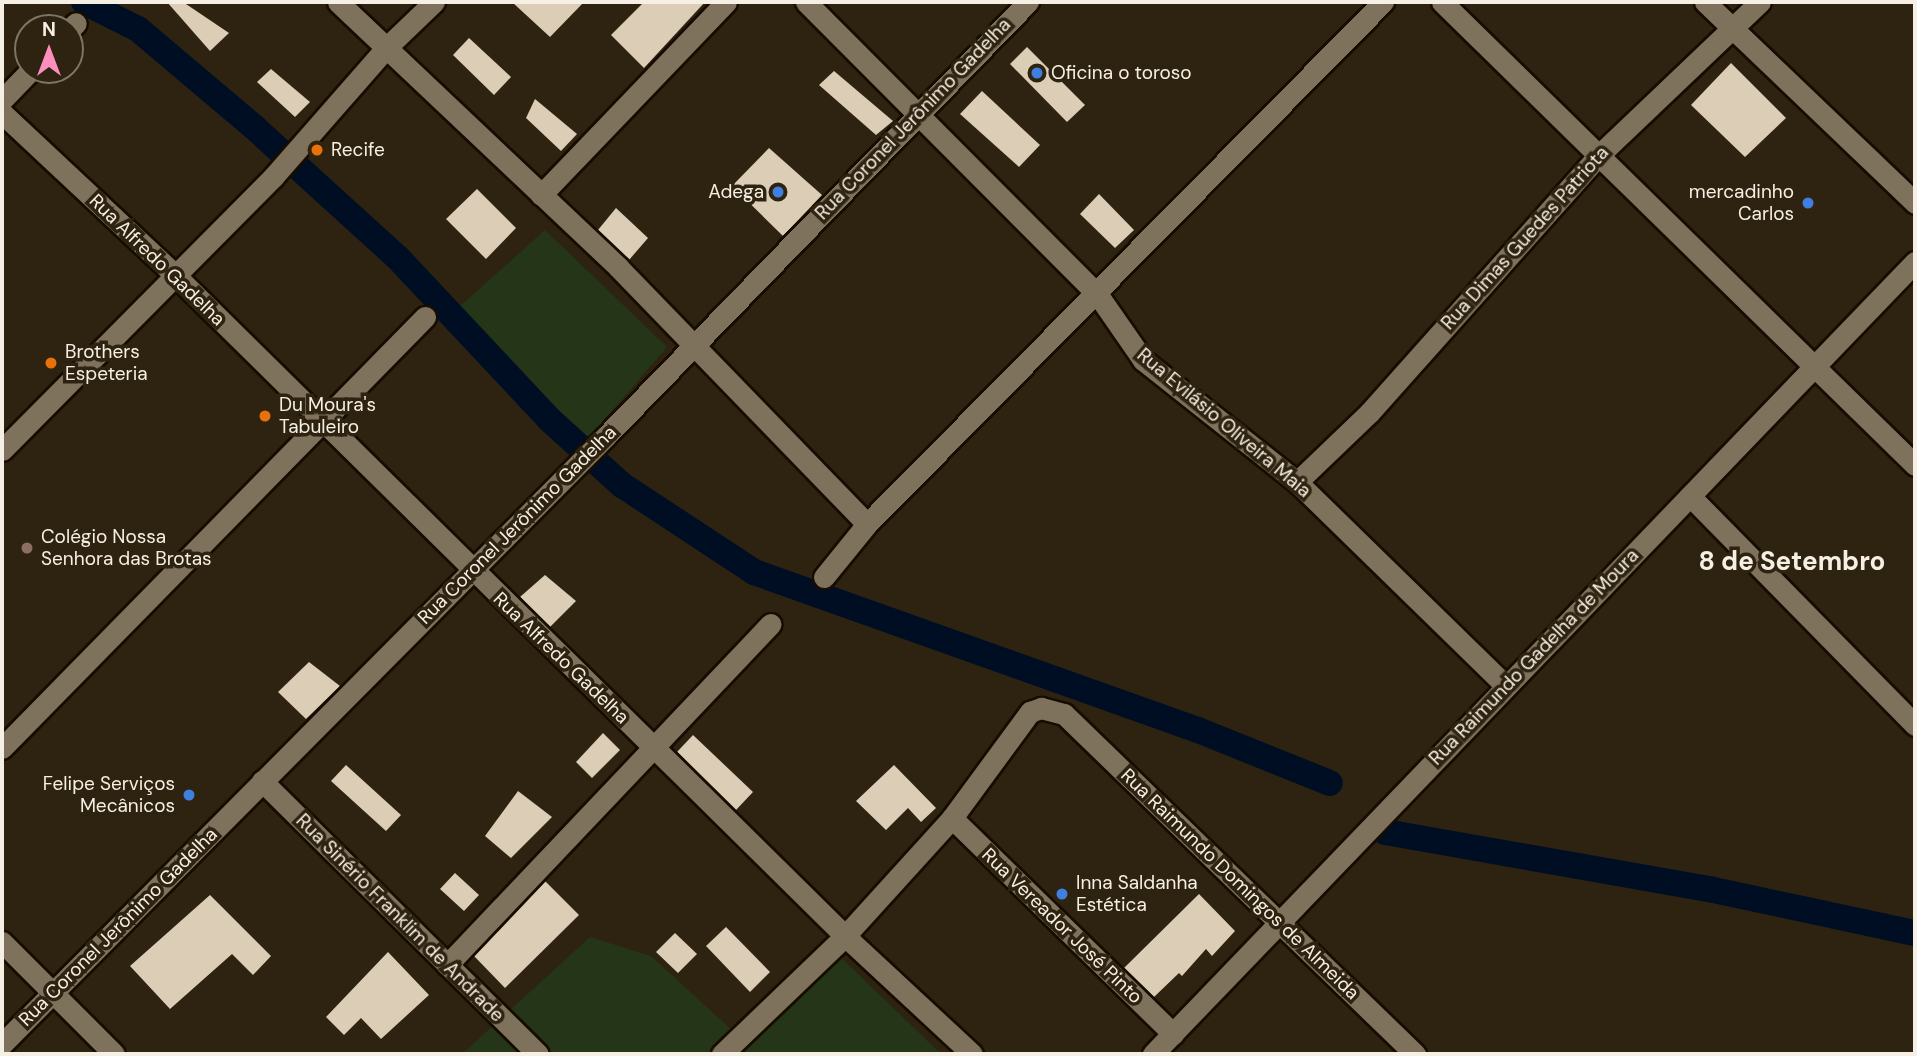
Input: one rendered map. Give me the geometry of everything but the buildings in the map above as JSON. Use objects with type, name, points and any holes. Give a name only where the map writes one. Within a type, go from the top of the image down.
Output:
[{"type":"street","points":[[338,2],[693,344],[867,524]]},
{"type":"street","points":[[2,450],[274,176],[387,47],[434,2]]},
{"type":"street","points":[[541,195],[726,2]]},
{"type":"street","name":"Rua Evilásio Oliveira Maia","points":[[806,2],[920,112],[1098,295],[1143,360],[1297,482],[1506,686]]},
{"type":"street","name":"Rua Coronel Jerônimo Gadelha","points":[[2,1044],[607,435],[1028,2]]},
{"type":"street","points":[[824,577],[867,524],[1098,295],[1383,2]]},
{"type":"street","points":[[1442,2],[1597,157],[1816,366],[1915,465]]},
{"type":"street","points":[[1705,2],[1915,203]]},
{"type":"street","name":"Rua Dimas Guedes Patriota","points":[[1297,482],[1369,413],[1597,157],[1760,2]]},
{"type":"street","points":[[2,100],[17,84]]},
{"type":"street","name":"Rua Alfredo Gadelha","points":[[2,113],[174,274],[321,424],[845,936],[972,1054]]},
{"type":"street","name":"Rua Raimundo Gadelha de Moura","points":[[1153,1054],[1915,262]]},
{"type":"street","points":[[2,748],[425,317]]},
{"type":"street","points":[[1690,496],[1915,725]]},
{"type":"street","points":[[447,965],[771,624]]},
{"type":"street","name":"Rua Raimundo Domingos de Almeida","points":[[952,818],[1030,712],[1041,708],[1064,714],[1415,1054]]},
{"type":"street","name":"Rua Sinério Franklim de Andrade","points":[[262,781],[538,1054]]},
{"type":"street","points":[[722,1054],[845,936],[952,818]]},
{"type":"street","name":"Rua Vereador José Pinto","points":[[952,818],[1173,1034]]},
{"type":"street","points":[[2,942],[114,1054]]},
{"type":"green space","points":[[545,230],[667,347],[585,442],[458,308]]},
{"type":"green space","points":[[590,937],[651,956],[735,1033],[829,946],[941,1054],[462,1054]]},
{"type":"waterway","points":[[84,2],[138,29],[255,128],[398,258],[550,420],[622,485],[754,572],[1198,730],[1330,783]]},
{"type":"waterway","points":[[1385,832],[1709,889],[1915,933]]},
{"type":"place","name":"Oficina o toroso","points":[[1037,73]]},
{"type":"place","name":"Recife","points":[[317,150]]},
{"type":"place","name":"Adega","points":[[778,192]]},
{"type":"place","name":"mercadinho Carlos","points":[[1808,203]]},
{"type":"place","name":"Brothers Espeteria","points":[[51,363]]},
{"type":"place","name":"Du Moura's Tabuleiro","points":[[265,416]]},
{"type":"place","name":"Colégio Nossa Senhora das Brotas","points":[[27,548]]},
{"type":"place","name":"Felipe Serviços Mecânicos","points":[[189,795]]},
{"type":"place","name":"Inna Saldanha Estética","points":[[1062,894]]},
{"type":"district","name":"8 de Setembro","points":[[1792,562]]}]
